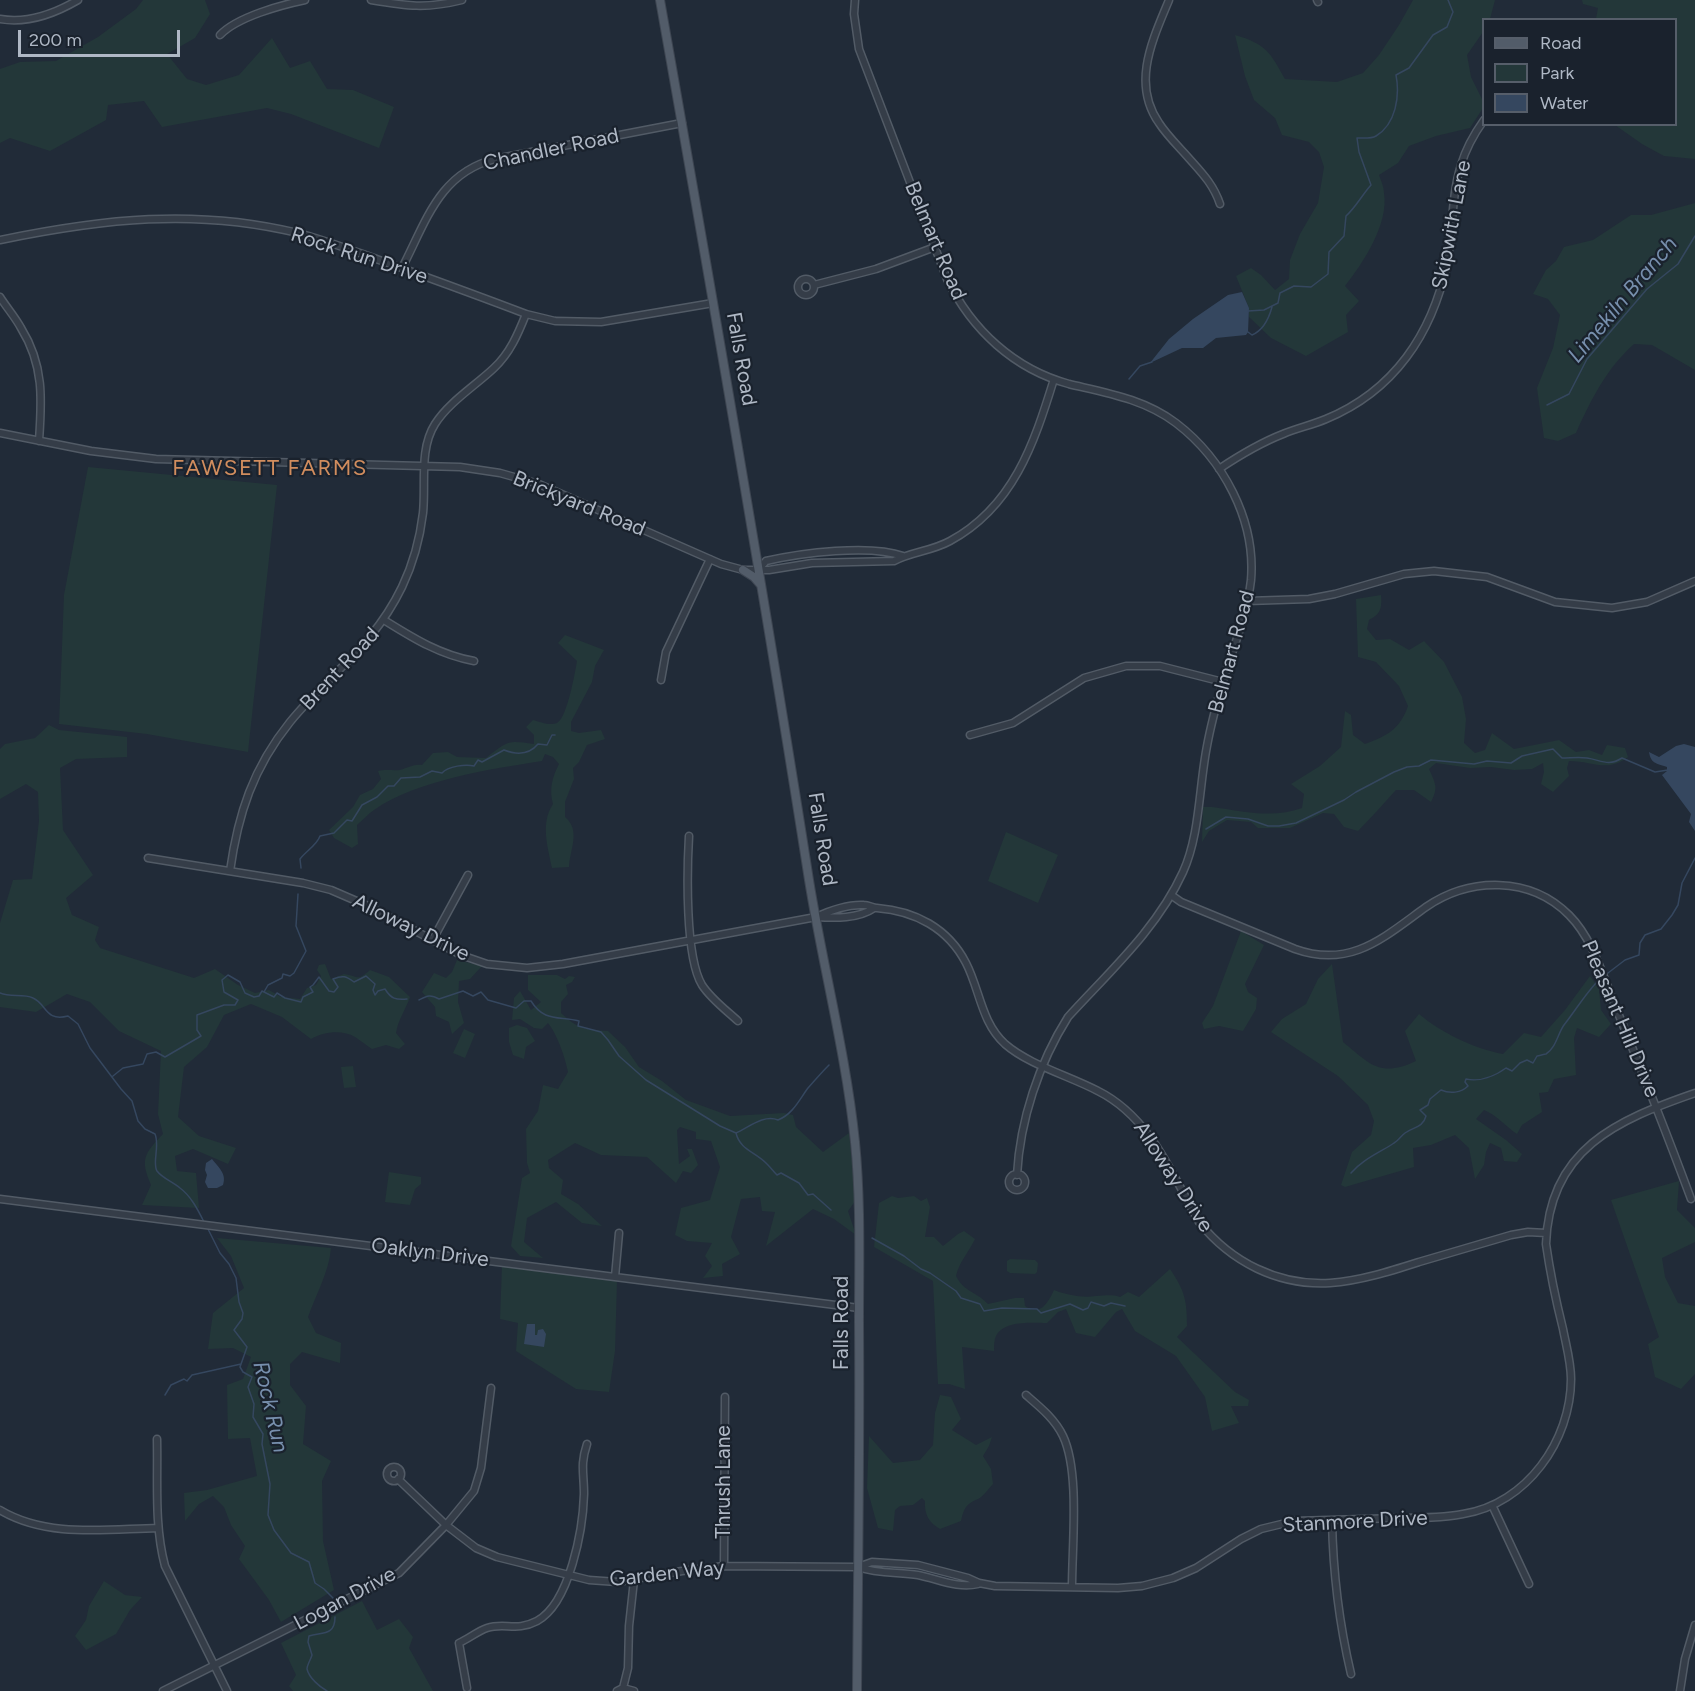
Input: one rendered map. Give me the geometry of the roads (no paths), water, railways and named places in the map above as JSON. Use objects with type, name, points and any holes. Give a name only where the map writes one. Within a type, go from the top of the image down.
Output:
[{"type":"main road","name":"Falls Road","points":[[660,0],[762,585],[854,1137],[859,1236],[857,1691]]},
{"type":"main road","points":[[743,570],[754,576],[762,585]]},
{"type":"street","points":[[0,19],[15,22],[32,20],[78,0]]},
{"type":"street","points":[[220,35],[243,20],[289,3],[305,0]]},
{"type":"street","points":[[371,0],[425,7],[462,0]]},
{"type":"street","name":"Belmart Road","points":[[855,0],[854,14],[859,48],[954,294],[980,329],[1015,360],[1054,379],[1122,396],[1156,410],[1191,435],[1219,469],[1236,499],[1246,530],[1251,564],[1251,581],[1242,625],[1223,682],[1207,746],[1192,844],[1184,871],[1161,913],[1068,1017],[1057,1034],[1042,1065],[1022,1136],[1017,1175]]},
{"type":"street","points":[[1169,0],[1146,64],[1147,94],[1158,123],[1215,188],[1220,204]]},
{"type":"street","name":"Chandler Road","points":[[402,268],[441,193],[462,172],[495,159],[682,123]]},
{"type":"street","name":"Skipwith Lane","points":[[1219,469],[1264,442],[1326,420],[1350,408],[1378,387],[1416,345],[1433,314],[1440,292],[1461,163],[1468,145],[1482,123]]},
{"type":"street","name":"Rock Run Drive","points":[[0,240],[96,222],[146,218],[194,219],[246,224],[297,233],[330,242],[526,314],[563,322],[601,322],[713,303]]},
{"type":"street","points":[[814,285],[876,269],[935,248]]},
{"type":"street","points":[[0,297],[21,328],[35,358],[42,396],[39,441]]},
{"type":"street","name":"Brent Road","points":[[230,871],[242,810],[265,758],[292,720],[359,652],[384,620],[403,586],[416,547],[423,512],[425,448],[435,423],[504,357],[517,336],[526,314]]},
{"type":"street","name":"Brickyard Road","points":[[0,433],[91,451],[156,459],[483,469],[539,484],[710,559],[743,570],[769,570],[812,563],[894,561],[903,556],[938,546],[960,535],[986,515],[1014,482],[1030,447],[1054,379]]},
{"type":"street","name":"Brickyard Road","points":[[759,569],[766,561],[810,554],[893,552],[903,556]]},
{"type":"street","points":[[661,680],[666,652],[710,559]]},
{"type":"street","points":[[1247,601],[1309,599],[1404,574],[1434,571],[1487,577],[1555,602],[1612,608],[1647,602],[1695,581]]},
{"type":"street","points":[[384,620],[430,648],[454,657],[474,661]]},
{"type":"street","points":[[970,735],[1013,723],[1084,678],[1126,666],[1160,666],[1223,682]]},
{"type":"street","points":[[689,836],[690,940],[696,973],[711,996],[738,1021]]},
{"type":"street","name":"Alloway Drive","points":[[148,858],[303,883],[331,890],[368,906],[461,955],[487,963],[527,968],[563,964],[816,917],[838,908],[865,905],[900,911],[921,918],[940,930],[949,939],[966,963],[990,1027],[1005,1043],[1016,1052],[1100,1092],[1126,1110],[1153,1139],[1208,1234],[1241,1262],[1275,1276],[1307,1282],[1330,1283],[1354,1280],[1512,1235],[1528,1232],[1546,1233]]},
{"type":"street","points":[[432,941],[468,875]]},
{"type":"street","name":"Pleasant Hill Drive","points":[[1171,895],[1181,902],[1295,949],[1307,953],[1332,955],[1363,949],[1386,937],[1436,902],[1464,888],[1508,885],[1541,896],[1569,915],[1588,941],[1657,1107],[1691,1198]]},
{"type":"street","name":"Stanmore Drive","points":[[858,1567],[872,1562],[918,1565],[995,1586],[1118,1588],[1142,1586],[1171,1579],[1196,1568],[1261,1529],[1294,1521],[1463,1515],[1492,1505],[1520,1488],[1540,1468],[1552,1450],[1563,1425],[1570,1394],[1570,1365],[1550,1268],[1546,1233],[1554,1198],[1565,1175],[1578,1156],[1609,1129],[1695,1093]]},
{"type":"street","name":"Oaklyn Drive","points":[[0,1199],[859,1308]]},
{"type":"street","points":[[615,1277],[620,1233]]},
{"type":"street","name":"Logan Drive","points":[[163,1691],[399,1573],[468,1501],[478,1482],[491,1388]]},
{"type":"street","points":[[1026,1395],[1055,1423],[1063,1436],[1070,1456],[1072,1587]]},
{"type":"street","name":"Thrush Lane","points":[[724,1566],[725,1397]]},
{"type":"street","points":[[156,1439],[158,1528],[165,1566],[227,1691]]},
{"type":"street","points":[[467,1688],[464,1661],[459,1644],[488,1628],[521,1627],[538,1620],[559,1598],[581,1524],[584,1493],[582,1461],[587,1444]]},
{"type":"street","name":"Garden Way","points":[[398,1479],[446,1525],[466,1542],[485,1553],[603,1582],[634,1580],[682,1570],[724,1566],[858,1567]]},
{"type":"street","points":[[1492,1505],[1529,1584]]},
{"type":"street","points":[[0,1510],[28,1523],[54,1528],[158,1528]]},
{"type":"street","points":[[1332,1520],[1337,1596],[1351,1674]]},
{"type":"street","name":"Stanmore Drive","points":[[858,1567],[872,1572],[918,1575],[966,1587],[979,1583]]},
{"type":"street","points":[[634,1580],[629,1626],[628,1668],[620,1690],[634,1691]]},
{"type":"street","points":[[1680,1691],[1685,1659],[1695,1625]]},
{"type":"water","points":[[1242,292],[1249,308],[1246,335],[1216,338],[1203,348],[1182,348],[1150,363],[1169,339],[1193,319],[1228,295]]},
{"type":"water","points":[[1684,744],[1695,747],[1695,831],[1689,822],[1691,814],[1662,775],[1667,771],[1667,767],[1653,761],[1649,752],[1659,757],[1676,746]]},
{"type":"water","points":[[212,1159],[222,1171],[224,1178],[223,1185],[217,1188],[208,1188],[205,1182],[206,1163]]},
{"type":"water","points":[[527,1324],[535,1324],[535,1335],[538,1330],[543,1329],[546,1334],[544,1347],[524,1344]]},
{"type":"waterway","points":[[1248,311],[1264,310],[1278,303],[1280,293],[1294,286],[1311,287],[1328,274],[1329,252],[1344,236],[1346,216],[1371,185],[1359,152],[1357,138],[1374,137],[1388,124],[1397,100],[1396,75],[1409,68],[1433,35],[1447,27],[1453,12],[1448,0]]},
{"type":"waterway","name":"Limekiln Branch","points":[[1547,405],[1569,394],[1587,359],[1647,289],[1678,264],[1695,236]]},
{"type":"waterway","points":[[1248,332],[1252,335],[1263,327],[1272,307]]},
{"type":"waterway","points":[[1129,379],[1140,366],[1152,362]]},
{"type":"waterway","points":[[301,868],[300,859],[320,836],[334,833],[347,820],[352,821],[362,805],[377,797],[388,786],[394,786],[401,778],[420,777],[432,771],[442,773],[457,766],[474,766],[478,760],[482,762],[504,750],[514,753],[527,752],[538,744],[547,745],[552,735],[555,735]]},
{"type":"waterway","points":[[1206,829],[1226,817],[1248,819],[1268,826],[1296,823],[1394,772],[1407,767],[1419,766],[1431,760],[1474,764],[1487,761],[1511,763],[1522,756],[1553,749],[1562,758],[1587,758],[1604,762],[1613,762],[1622,758],[1655,772],[1668,770]]},
{"type":"waterway","points":[[1608,973],[1625,960],[1639,955],[1640,943],[1645,935],[1661,929],[1672,915],[1678,905],[1682,883],[1695,858]]},
{"type":"waterway","points":[[264,992],[268,985],[282,978],[283,974],[290,976],[294,973],[306,951],[296,926],[298,894]]},
{"type":"waterway","points":[[113,1076],[123,1068],[143,1064],[147,1054],[156,1052],[165,1057],[201,1036],[197,1030],[197,1015],[224,1005],[235,1005],[238,1000],[224,992],[222,980],[228,975],[240,982],[245,993],[254,997],[259,996],[262,991],[274,997],[277,993],[285,998],[301,1002],[303,997],[313,992],[310,987],[319,977],[329,991],[334,992],[338,987],[333,979],[344,977],[354,982],[366,976],[375,984],[373,990],[375,995],[378,991],[385,989],[394,998],[407,999]]},
{"type":"waterway","points":[[1351,1173],[1366,1160],[1423,1123],[1426,1116],[1420,1110],[1428,1105],[1430,1099],[1441,1090],[1459,1091],[1468,1086],[1466,1079],[1487,1078],[1506,1068],[1512,1071],[1520,1063],[1527,1060],[1533,1063],[1537,1056],[1546,1054],[1552,1048],[1564,1025],[1596,983]]},
{"type":"waterway","points":[[419,1000],[429,996],[439,999],[463,991],[473,996],[481,992],[488,1000],[516,1008],[524,1001],[531,1001],[546,1015],[579,1021],[578,1026],[601,1032],[619,1056],[646,1080],[720,1126],[736,1133],[762,1120],[778,1120],[788,1114],[829,1065]]},
{"type":"waterway","name":"Rock Run","points":[[0,993],[33,998],[51,1015],[68,1016],[78,1024],[90,1048],[132,1101],[138,1121],[145,1129],[155,1134],[157,1171],[188,1195],[204,1222]]},
{"type":"waterway","points":[[736,1133],[741,1143],[763,1160],[777,1175],[781,1173],[799,1183],[808,1195],[813,1194],[831,1210]]},
{"type":"waterway","name":"Rock Run","points":[[208,1229],[236,1278],[243,1313],[242,1319],[234,1330],[247,1347],[240,1367],[243,1372],[252,1377],[248,1387],[254,1404],[253,1417],[263,1434],[262,1444],[270,1484],[268,1515],[274,1530],[291,1553],[309,1562],[315,1583],[333,1598]]},
{"type":"waterway","points":[[872,1238],[930,1273],[956,1291],[961,1298],[980,1304],[984,1311],[1002,1308],[1037,1309],[1041,1313],[1070,1304],[1083,1310],[1088,1308],[1091,1302],[1104,1306],[1111,1303],[1125,1306]]},
{"type":"waterway","points":[[165,1395],[171,1385],[184,1379],[187,1381],[192,1375],[241,1364]]},
{"type":"waterway","name":"Rock Run","points":[[327,1691],[315,1682],[308,1672],[307,1667],[312,1655],[308,1642],[309,1636],[330,1630],[335,1617]]},
{"type":"district","name":"FAWSETT FARMS","points":[[270,469]]}]
